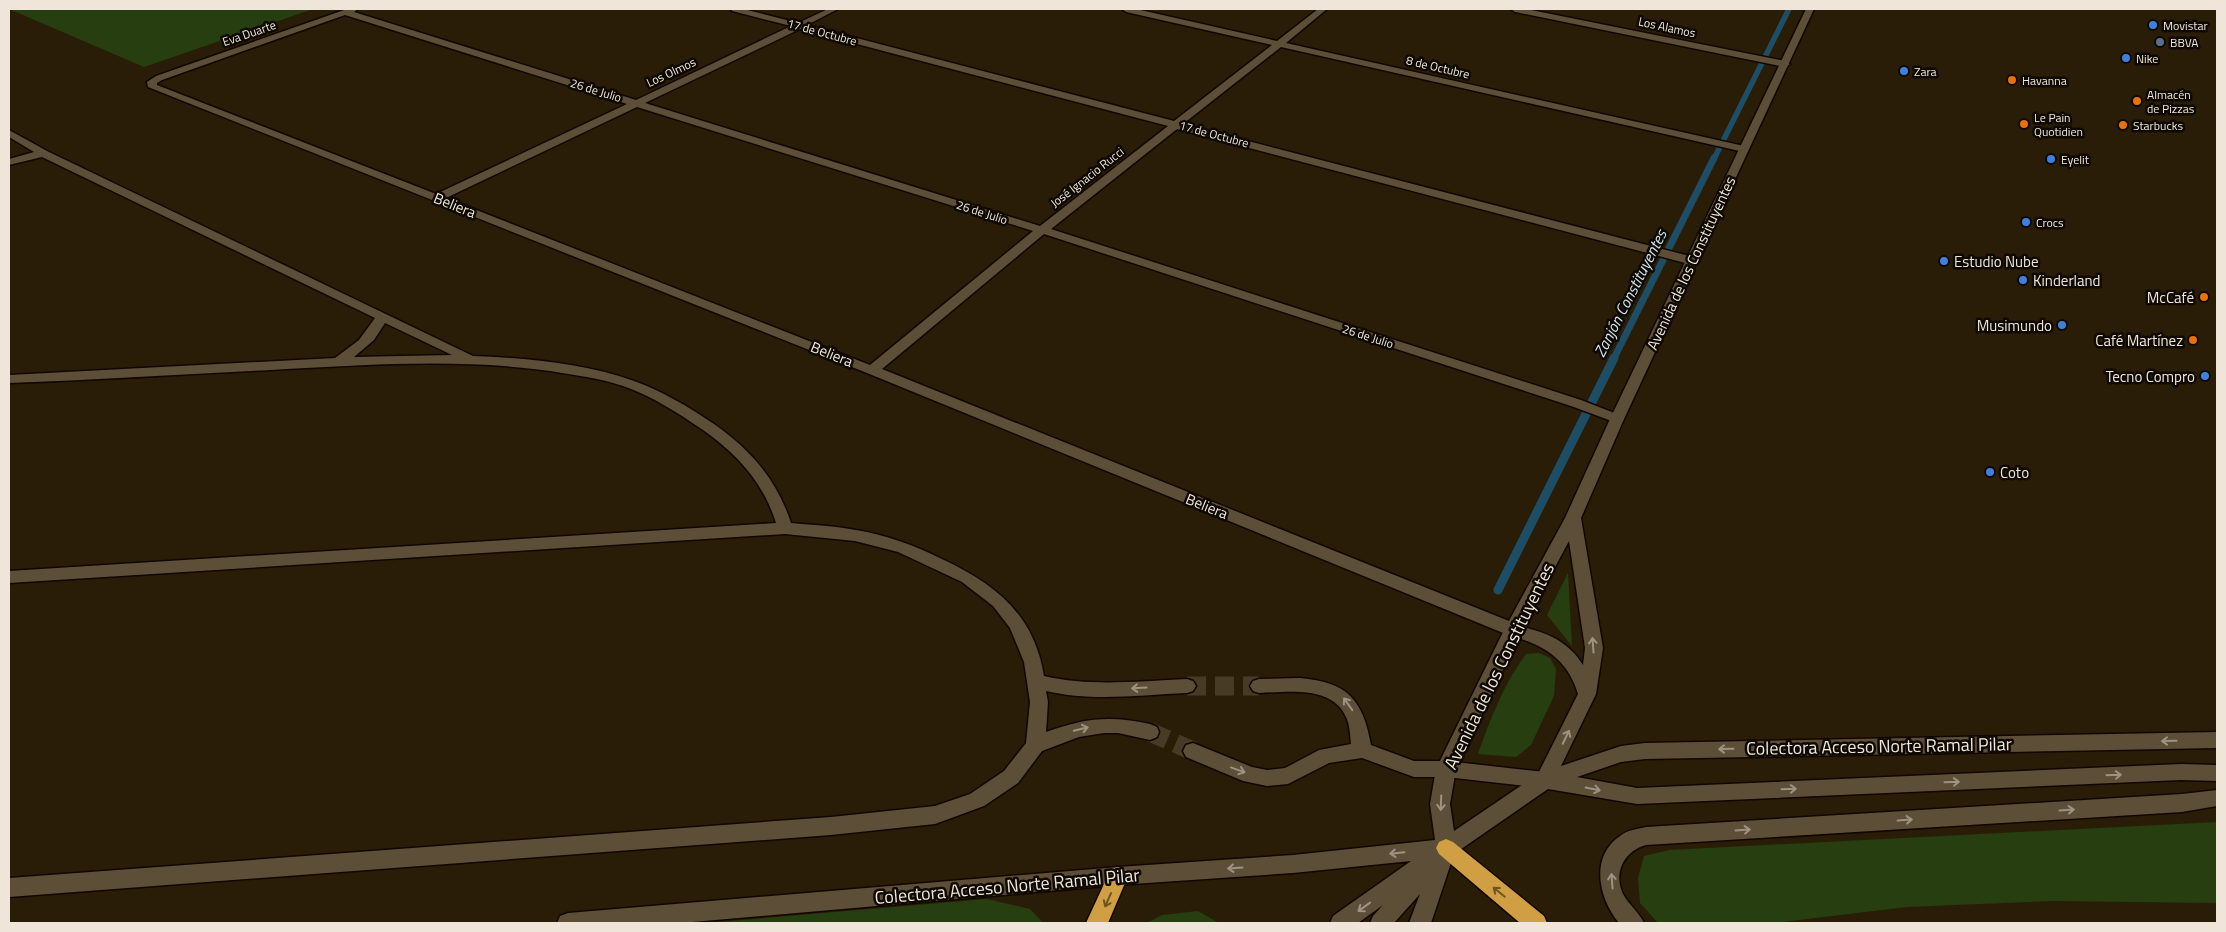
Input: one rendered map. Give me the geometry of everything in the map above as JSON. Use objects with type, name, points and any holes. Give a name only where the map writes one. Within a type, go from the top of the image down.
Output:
[{"type":"highway","points":[[1446,848],[1536,923]]},
{"type":"highway","points":[[1097,923],[1118,876]]},
{"type":"street","name":"17 de Octubre","points":[[735,9],[1687,260]]},
{"type":"street","name":"Los Olmos","points":[[437,198],[834,9]]},
{"type":"street","name":"8 de Octubre","points":[[1126,9],[1740,148]]},
{"type":"street","name":"José Ignacio Rucci","points":[[872,370],[1042,230],[1323,9]]},
{"type":"street","name":"Los Alamos","points":[[1515,9],[1785,64]]},
{"type":"street","name":"Avenida de los Constituyentes","points":[[1446,848],[1440,804],[1446,769],[1513,630],[1573,518],[1611,416],[1740,148],[1785,64],[1810,9]]},
{"type":"street","name":"Eva Duarte","points":[[152,82],[350,10]]},
{"type":"street","name":"26 de Julio","points":[[350,10],[1042,230],[1611,416]]},
{"type":"street","name":"Beliera","points":[[152,82],[153,87],[872,370],[1513,630],[1554,644],[1571,661],[1580,675],[1587,694]]},
{"type":"street","points":[[9,133],[43,153],[471,359]]},
{"type":"street","points":[[9,162],[43,153]]},
{"type":"street","points":[[338,362],[365,342],[376,329],[382,317]]},
{"type":"street","points":[[9,379],[338,362],[471,359],[538,365],[593,374],[636,386],[673,403],[729,441],[758,468],[778,502],[785,528]]},
{"type":"street","points":[[1342,923],[1545,780],[1587,694],[1594,648],[1573,518]]},
{"type":"street","points":[[9,577],[785,528],[855,535],[903,547],[968,578],[999,602],[1017,625],[1033,662],[1039,702],[1035,745]]},
{"type":"street","points":[[1036,681],[1065,688],[1097,690],[1187,686]]},
{"type":"street","points":[[1259,686],[1320,686],[1342,697],[1355,716],[1362,750]]},
{"type":"street","points":[[9,888],[831,826],[935,815],[977,800],[1010,777],[1035,745],[1082,728],[1111,724],[1150,732]]},
{"type":"street","name":"Colectora Acceso Norte Ramal Pilar","points":[[1545,780],[1621,754],[1645,751],[2217,740]]},
{"type":"street","points":[[1193,751],[1250,774],[1267,778],[1288,776],[1326,756],[1362,750],[1414,769],[1446,769],[1545,780],[1638,796],[2182,772],[2217,773]]},
{"type":"street","points":[[1634,923],[1614,898],[1611,868],[1616,851],[1629,840],[1646,836],[2182,803],[2217,798]]},
{"type":"street","points":[[1381,923],[1446,848]]},
{"type":"street","points":[[1420,923],[1446,848]]},
{"type":"street","name":"Colectora Acceso Norte Ramal Pilar","points":[[568,923],[1118,876],[1293,864],[1446,848]]},
{"type":"green space","points":[[9,9],[313,9],[144,67]]},
{"type":"green space","points":[[1568,573],[1572,646],[1547,615]]},
{"type":"green space","points":[[1539,653],[1550,658],[1556,669],[1554,696],[1531,745],[1516,757],[1478,754],[1504,689],[1518,665],[1526,654]]},
{"type":"green space","points":[[2217,822],[2217,903],[2053,901],[1907,907],[1774,923],[1658,923],[1640,903],[1638,878],[1644,856],[1669,850]]},
{"type":"green space","points":[[987,899],[1030,909],[1043,923],[708,923]]},
{"type":"green space","points":[[1198,911],[1219,923],[1147,923],[1162,915]]},
{"type":"waterway","name":"Zanjón Constituyentes","points":[[1714,159],[1789,9]]},
{"type":"waterway","name":"Zanjón Constituyentes","points":[[1498,590],[1714,158]]},
{"type":"tunnel","points":[[1187,686],[1259,686]]},
{"type":"tunnel","points":[[1150,732],[1193,751]]},
{"type":"place","name":"Movistar","points":[[2153,25]]},
{"type":"place","name":"BBVA","points":[[2160,42]]},
{"type":"place","name":"Nike","points":[[2126,58]]},
{"type":"place","name":"Zara","points":[[1904,71]]},
{"type":"place","name":"Havanna","points":[[2012,80]]},
{"type":"place","name":"Almacén de Pizzas","points":[[2137,101]]},
{"type":"place","name":"Le Pain Quotidien","points":[[2024,124]]},
{"type":"place","name":"Starbucks","points":[[2123,125]]},
{"type":"place","name":"Eyelit","points":[[2051,159]]},
{"type":"place","name":"Crocs","points":[[2026,222]]},
{"type":"place","name":"Estudio Nube","points":[[1944,261]]},
{"type":"place","name":"Kinderland","points":[[2023,280]]},
{"type":"place","name":"McCafé","points":[[2204,297]]},
{"type":"place","name":"Musimundo","points":[[2062,325]]},
{"type":"place","name":"Café Martínez","points":[[2193,340]]},
{"type":"place","name":"Tecno Compro","points":[[2205,376]]},
{"type":"place","name":"Coto","points":[[1990,472]]}]
